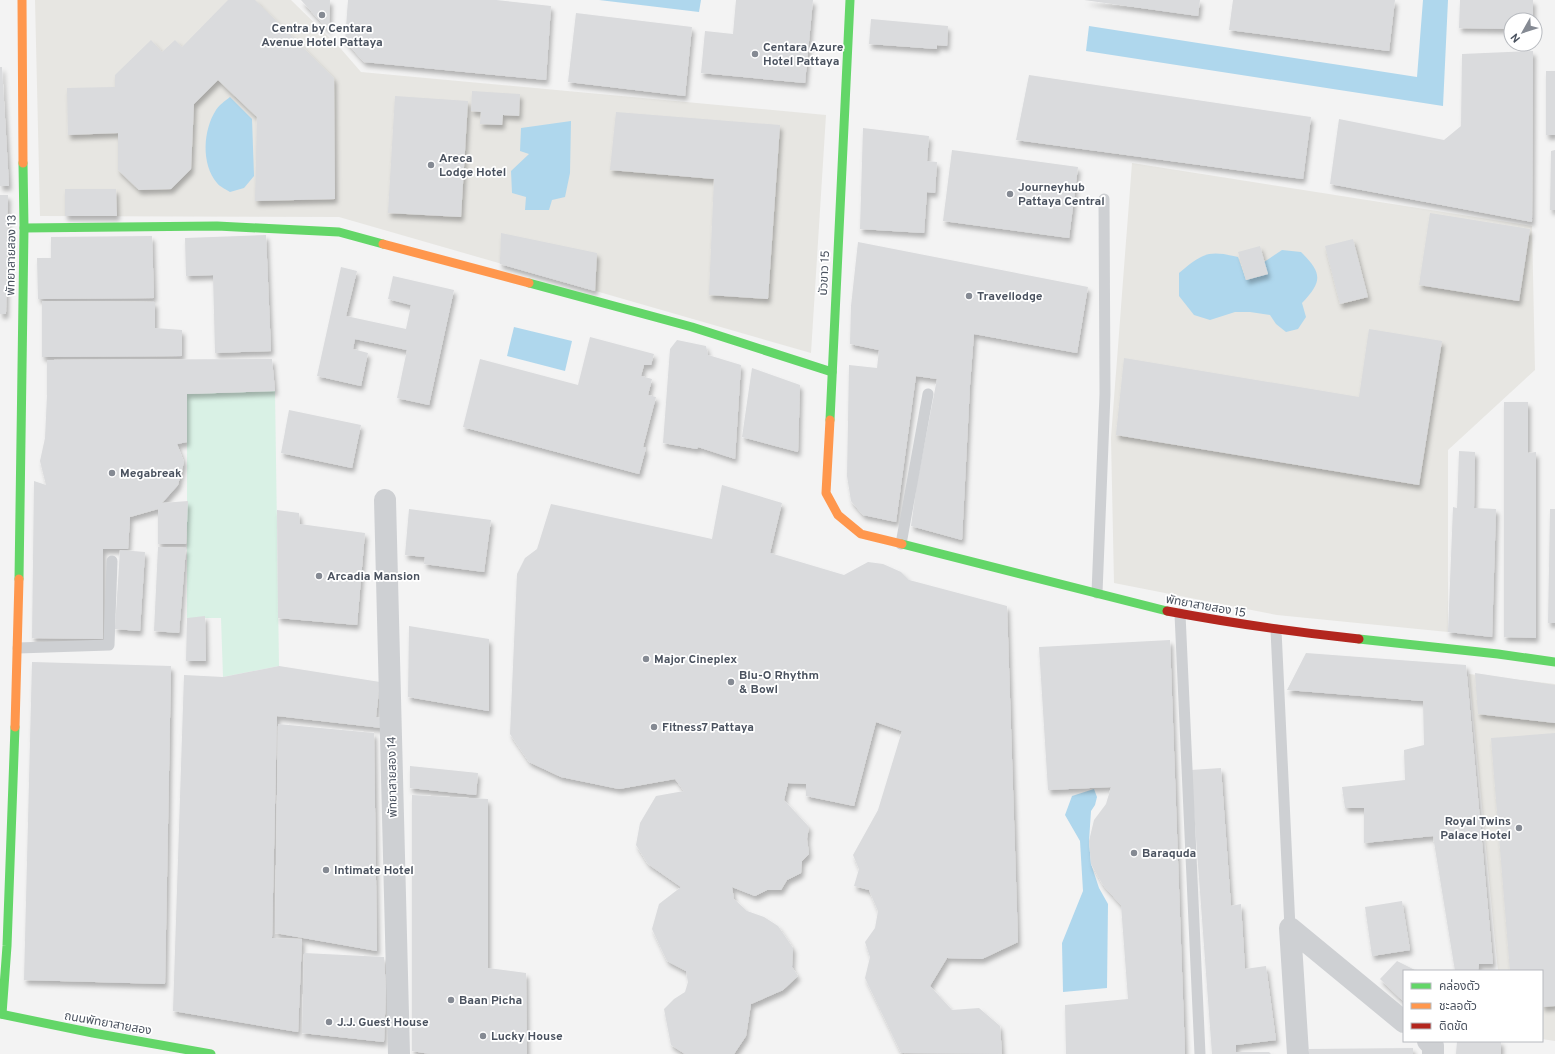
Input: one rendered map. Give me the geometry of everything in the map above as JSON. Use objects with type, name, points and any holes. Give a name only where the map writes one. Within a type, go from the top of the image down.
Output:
[{"type":"street","name":"พัทยาสายสอง 13","points":[[1,1014],[7,946],[18,648],[24,228],[22,0]]},
{"type":"street","name":"บัวขาว 15","points":[[850,0],[826,493],[838,515],[861,534]]},
{"type":"street","points":[[24,228],[217,226],[339,232],[692,327],[832,372]]},
{"type":"street","name":"พัทยาสายสอง 14","points":[[385,500],[399,1054]]},
{"type":"street","name":"พัทยาสายสอง 15","points":[[861,534],[1097,593],[1127,602],[1180,614],[1276,630],[1499,653],[1555,662]]},
{"type":"street","points":[[1290,928],[1403,1021]]},
{"type":"street","points":[[1290,928],[1298,1054]]},
{"type":"street","name":"ถนนพัทยาสายสอง","points":[[1,1014],[93,1033],[211,1054]]},
{"type":"street","points":[[1429,1042],[1433,1046],[1433,1054]]},
{"type":"lane","points":[[1097,593],[1105,394],[1104,199]]},
{"type":"lane","points":[[900,544],[928,394]]},
{"type":"lane","points":[[18,648],[109,645],[112,561]]},
{"type":"lane","points":[[1180,614],[1200,1054]]},
{"type":"lane","points":[[1276,630],[1290,928]]},
{"type":"shaded area","name":"Areca Lodge Hotel","points":[[35,0],[291,0],[341,49],[361,72],[826,115],[811,353],[339,217],[40,216]]},
{"type":"shaded area","points":[[1132,163],[1532,226],[1535,370],[1448,450],[1448,632],[1277,615],[1114,583],[1111,438]]},
{"type":"shaded area","name":"Royal Twins Palace Hotel","points":[[1469,674],[1555,684],[1555,1041],[1543,1039],[1543,970],[1498,970]]},
{"type":"green space","points":[[275,391],[279,666],[223,677],[221,618],[187,618],[187,394]]},
{"type":"water","points":[[599,0],[701,0],[699,12]]},
{"type":"water","points":[[1423,0],[1448,0],[1443,106],[1086,51],[1089,26],[1417,77]]},
{"type":"water","points":[[230,97],[252,119],[254,176],[244,188],[230,192],[218,184],[208,166],[206,157],[206,137],[208,127],[216,110]]},
{"type":"water","points":[[571,121],[570,173],[565,197],[552,200],[549,210],[525,210],[526,197],[512,193],[511,171],[529,154],[520,151],[521,128]]},
{"type":"water","points":[[1282,250],[1301,252],[1308,259],[1316,272],[1317,277],[1314,289],[1302,303],[1306,317],[1298,329],[1286,332],[1276,324],[1270,315],[1250,312],[1235,312],[1210,320],[1194,315],[1179,296],[1179,273],[1200,257],[1220,254],[1238,257],[1246,280],[1268,274],[1264,262]]},
{"type":"water","points":[[514,327],[572,341],[565,371],[507,356]]},
{"type":"water","points":[[1094,789],[1097,797],[1095,805],[1091,811],[1089,841],[1091,864],[1099,888],[1108,904],[1107,988],[1063,992],[1062,943],[1083,891],[1080,841],[1065,815],[1072,796]]},
{"type":"building","points":[[228,0],[255,0],[334,78],[335,199],[255,201],[257,117],[218,80],[194,104],[191,169],[171,189],[139,190],[118,170],[118,133],[68,135],[67,88],[115,87],[115,75],[151,40],[162,52],[175,40],[182,47]]},
{"type":"building","name":"Centra by Centara Avenue Hotel Pattaya","points":[[301,0],[330,0],[329,31]]},
{"type":"building","points":[[348,0],[496,0],[551,6],[546,80],[364,62],[345,41]]},
{"type":"building","name":"Centara Azure Hotel Pattaya","points":[[736,0],[813,0],[805,83],[701,73],[705,31],[733,34]]},
{"type":"building","points":[[1084,0],[1200,0],[1198,16]]},
{"type":"building","points":[[1233,0],[1395,0],[1389,51],[1229,30]]},
{"type":"building","points":[[1460,0],[1533,0],[1533,12],[1503,12],[1503,29],[1459,28]]},
{"type":"building","points":[[576,13],[692,27],[685,96],[568,82]]},
{"type":"building","points":[[871,19],[948,26],[947,46],[937,45],[937,49],[869,44]]},
{"type":"building","points":[[1533,52],[1532,222],[1330,184],[1339,119],[1444,140],[1461,126],[1462,54]]},
{"type":"building","points":[[0,67],[2,67],[9,186],[0,186]]},
{"type":"building","points":[[1546,71],[1555,71],[1555,135],[1546,135]]},
{"type":"building","points":[[1029,75],[1311,117],[1303,179],[1016,140]]},
{"type":"building","points":[[472,91],[520,94],[519,116],[503,115],[502,125],[480,124],[481,112],[471,111]]},
{"type":"building","points":[[395,96],[468,101],[461,217],[388,213]]},
{"type":"building","points":[[616,112],[780,125],[768,299],[709,295],[714,179],[610,170]]},
{"type":"building","points":[[863,128],[929,136],[927,161],[937,162],[935,193],[927,192],[924,233],[860,229]]},
{"type":"building","name":"Journeyhub Pattaya Central","points":[[952,150],[1078,167],[1069,238],[943,221]]},
{"type":"building","points":[[1555,150],[1555,210],[1550,210],[1551,151]]},
{"type":"building","points":[[65,189],[116,189],[117,216],[65,216]]},
{"type":"building","points":[[0,195],[8,195],[6,314],[0,314]]},
{"type":"building","points":[[1430,213],[1530,229],[1519,301],[1419,285]]},
{"type":"building","points":[[501,233],[597,253],[595,291],[500,264]]},
{"type":"building","points":[[266,235],[271,351],[215,353],[213,275],[186,276],[185,238]]},
{"type":"building","points":[[152,236],[154,298],[38,299],[37,258],[51,258],[51,237]]},
{"type":"building","points":[[1353,239],[1368,297],[1340,304],[1325,246]]},
{"type":"building","points":[[858,242],[1088,287],[1077,353],[974,334],[962,540],[911,526],[917,483],[937,379],[916,376],[896,522],[863,515],[851,501],[847,476],[849,365],[877,368],[879,350],[850,344],[851,306]]},
{"type":"building","points":[[1260,246],[1268,274],[1246,280],[1238,252]]},
{"type":"building","points":[[341,267],[357,271],[346,316],[406,329],[411,305],[388,299],[393,276],[454,290],[429,405],[397,398],[407,350],[355,339],[353,349],[368,353],[361,386],[317,376]]},
{"type":"building","points":[[42,301],[155,302],[155,328],[182,330],[182,356],[42,357]]},
{"type":"building","points":[[1369,329],[1442,341],[1419,485],[1116,435],[1124,358],[1359,397]]},
{"type":"building","points":[[590,337],[654,354],[651,365],[644,365],[641,376],[652,379],[648,395],[656,397],[643,447],[646,448],[639,474],[463,427],[480,359],[578,385]]},
{"type":"building","points":[[677,340],[706,346],[708,355],[741,365],[735,459],[698,447],[697,449],[663,443],[670,349]]},
{"type":"building","points":[[272,359],[275,391],[187,394],[187,442],[177,444],[184,462],[178,485],[162,503],[188,501],[186,544],[158,544],[158,509],[130,517],[128,549],[103,549],[103,639],[32,638],[34,481],[46,485],[40,461],[45,438],[47,360]]},
{"type":"building","points":[[752,368],[800,385],[798,452],[742,437]]},
{"type":"building","points":[[1504,402],[1528,402],[1528,453],[1536,452],[1536,638],[1504,637]]},
{"type":"building","points":[[289,410],[361,425],[352,468],[281,453]]},
{"type":"building","points":[[1459,451],[1475,452],[1474,508],[1496,509],[1492,637],[1448,632],[1453,507],[1457,508]]},
{"type":"building","points":[[722,485],[782,503],[770,553],[844,575],[868,562],[883,564],[901,572],[909,580],[1007,606],[1018,942],[982,959],[947,958],[930,986],[952,1010],[979,1008],[1000,1026],[1002,1054],[901,1053],[865,978],[870,957],[865,942],[875,928],[878,911],[869,890],[854,886],[859,869],[853,855],[878,810],[902,731],[876,722],[854,806],[806,796],[806,784],[788,783],[784,800],[809,827],[807,839],[809,854],[802,861],[801,873],[787,880],[781,890],[767,890],[755,896],[732,887],[734,899],[747,911],[764,917],[778,926],[793,948],[792,967],[798,976],[783,990],[751,1004],[746,1036],[734,1054],[685,1054],[671,1045],[664,1009],[674,999],[685,992],[688,982],[686,971],[667,961],[652,929],[659,904],[681,887],[648,864],[636,845],[640,823],[656,796],[684,791],[675,779],[619,789],[561,777],[529,762],[510,734],[517,574],[525,558],[537,549],[551,504],[712,539]]},
{"type":"building","points":[[409,509],[491,520],[484,572],[424,564],[425,557],[405,555]]},
{"type":"building","points":[[1550,509],[1555,509],[1555,623],[1548,623]]},
{"type":"building","name":"Arcadia Mansion","points":[[277,510],[299,513],[300,524],[365,533],[357,625],[278,618]]},
{"type":"building","points":[[158,547],[186,548],[179,633],[154,631]]},
{"type":"building","points":[[120,550],[145,552],[140,631],[115,629]]},
{"type":"building","points":[[205,616],[206,661],[186,661],[187,618]]},
{"type":"building","points":[[409,626],[489,639],[489,711],[408,697]]},
{"type":"building","name":"Baraquda","points":[[1170,640],[1185,1054],[1066,1054],[1065,1005],[1128,999],[1121,905],[1103,885],[1091,864],[1089,841],[1094,820],[1106,804],[1111,787],[1048,790],[1039,647]]},
{"type":"building","points":[[1306,653],[1466,665],[1493,964],[1479,964],[1478,970],[1455,970],[1433,836],[1364,843],[1364,808],[1345,808],[1342,787],[1405,780],[1404,750],[1424,745],[1423,701],[1287,690]]},
{"type":"building","points":[[32,662],[171,666],[165,984],[24,980]]},
{"type":"building","points":[[279,666],[380,682],[376,717],[383,718],[382,728],[277,716],[272,938],[302,939],[298,1032],[173,1011],[184,675],[223,677]]},
{"type":"building","points":[[1475,673],[1555,685],[1555,723],[1478,714]]},
{"type":"building","name":"Intimate Hotel","points":[[278,724],[374,733],[377,951],[275,933]]},
{"type":"building","name":"Royal Twins Palace Hotel","points":[[1555,733],[1555,1006],[1543,1007],[1543,970],[1510,970],[1491,738]]},
{"type":"building","points":[[410,766],[478,773],[476,795],[410,788]]},
{"type":"building","points":[[1221,768],[1231,906],[1241,904],[1245,969],[1266,966],[1276,1040],[1236,1045],[1236,1052],[1269,1052],[1271,1054],[1212,1054],[1191,770]]},
{"type":"building","points":[[412,795],[488,799],[488,968],[526,973],[527,1054],[430,1054],[412,1051]]},
{"type":"building","points":[[1402,901],[1410,950],[1372,956],[1365,907]]},
{"type":"building","points":[[304,953],[384,957],[386,990],[384,1042],[302,1033]]},
{"type":"building","points":[[1397,961],[1415,970],[1403,970],[1403,1001],[1380,979]]},
{"type":"building","points":[[1457,1042],[1501,1042],[1501,1054],[1456,1054]]},
{"type":"building","points":[[1413,1048],[1413,1054],[1309,1054],[1309,1049]]},
{"type":"traffic: fast","points":[[830,420],[850,0]]},
{"type":"traffic: fast","points":[[19,579],[24,228],[23,163]]},
{"type":"traffic: fast","points":[[24,228],[217,226],[339,232],[383,244]]},
{"type":"traffic: fast","points":[[529,283],[692,327],[832,372]]},
{"type":"traffic: fast","points":[[902,544],[1167,611]]},
{"type":"traffic: fast","points":[[1359,639],[1498,654],[1555,662]]},
{"type":"traffic: fast","points":[[2,1014],[7,946],[15,727]]},
{"type":"traffic: fast","points":[[0,1014],[93,1033],[211,1054]]},
{"type":"traffic: slow","points":[[22,0],[23,163]]},
{"type":"traffic: slow","points":[[383,244],[529,283]]},
{"type":"traffic: slow","points":[[830,420],[826,493],[838,515],[861,534],[902,544]]},
{"type":"traffic: slow","points":[[15,727],[19,579]]},
{"type":"traffic: jam","points":[[1167,611],[1262,627],[1359,639]]},
{"type":"place","name":"Centra by Centara Avenue Hotel Pattaya","points":[[322,15]]},
{"type":"place","name":"Centara Azure Hotel Pattaya","points":[[755,54]]},
{"type":"place","name":"Areca Lodge Hotel","points":[[431,165]]},
{"type":"place","name":"Journeyhub Pattaya Central","points":[[1010,194]]},
{"type":"place","name":"Travellodge","points":[[969,296]]},
{"type":"place","name":"Megabreak","points":[[112,473]]},
{"type":"place","name":"Arcadia Mansion","points":[[319,576]]},
{"type":"place","name":"Major Cineplex","points":[[646,659]]},
{"type":"place","name":"Blu-O Rhythm & Bowl","points":[[731,682]]},
{"type":"place","name":"Fitness7 Pattaya","points":[[654,727]]},
{"type":"place","name":"Royal Twins Palace Hotel","points":[[1519,828]]},
{"type":"place","name":"Baraquda","points":[[1134,853]]},
{"type":"place","name":"Intimate Hotel","points":[[326,870]]},
{"type":"place","name":"Baan Picha","points":[[451,1000]]},
{"type":"place","name":"J.J. Guest House","points":[[329,1022]]},
{"type":"place","name":"Lucky House","points":[[483,1036]]}]
